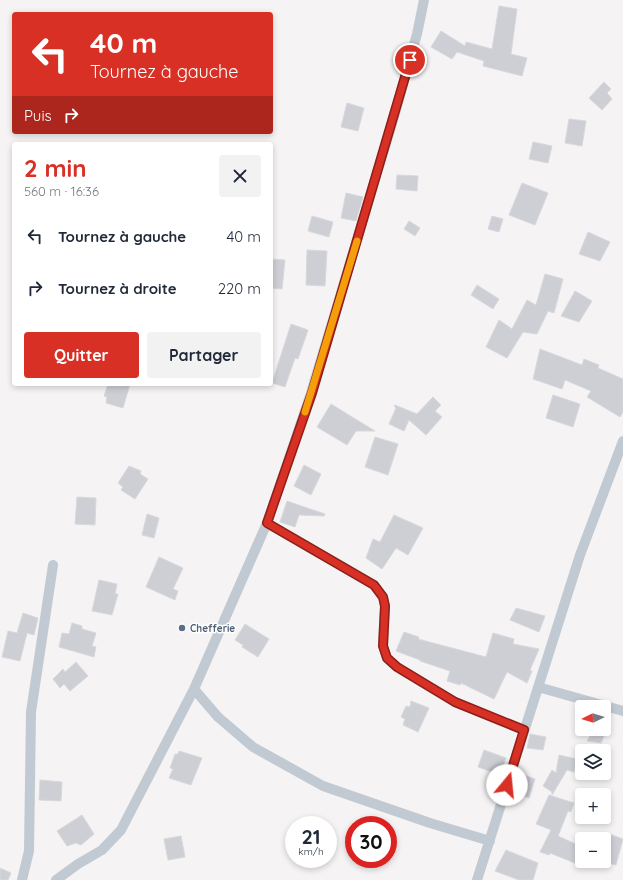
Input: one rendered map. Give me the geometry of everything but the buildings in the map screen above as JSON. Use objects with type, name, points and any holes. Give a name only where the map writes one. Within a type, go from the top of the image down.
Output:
[{"type":"street","points":[[56,880],[78,864],[102,850],[121,830],[194,689],[267,523],[312,393],[395,113],[417,34],[424,0]]},
{"type":"street","points":[[477,880],[580,555],[623,441]]},
{"type":"street","points":[[267,523],[374,585],[383,597],[385,606],[383,646],[387,658],[397,667],[455,702],[524,730]]},
{"type":"street","points":[[22,880],[29,851],[31,712],[53,565]]},
{"type":"street","points":[[538,687],[623,711]]},
{"type":"street","points":[[194,689],[218,717],[253,747],[323,786],[430,823],[490,841]]},
{"type":"slow traffic","points":[[305,412],[357,241]]},
{"type":"place","name":"Chefferie","points":[[182,628]]},
{"type":"route","points":[[410,60],[312,393],[267,523],[374,585],[383,597],[385,606],[383,646],[387,658],[397,667],[455,702],[524,730],[507,785]]}]
